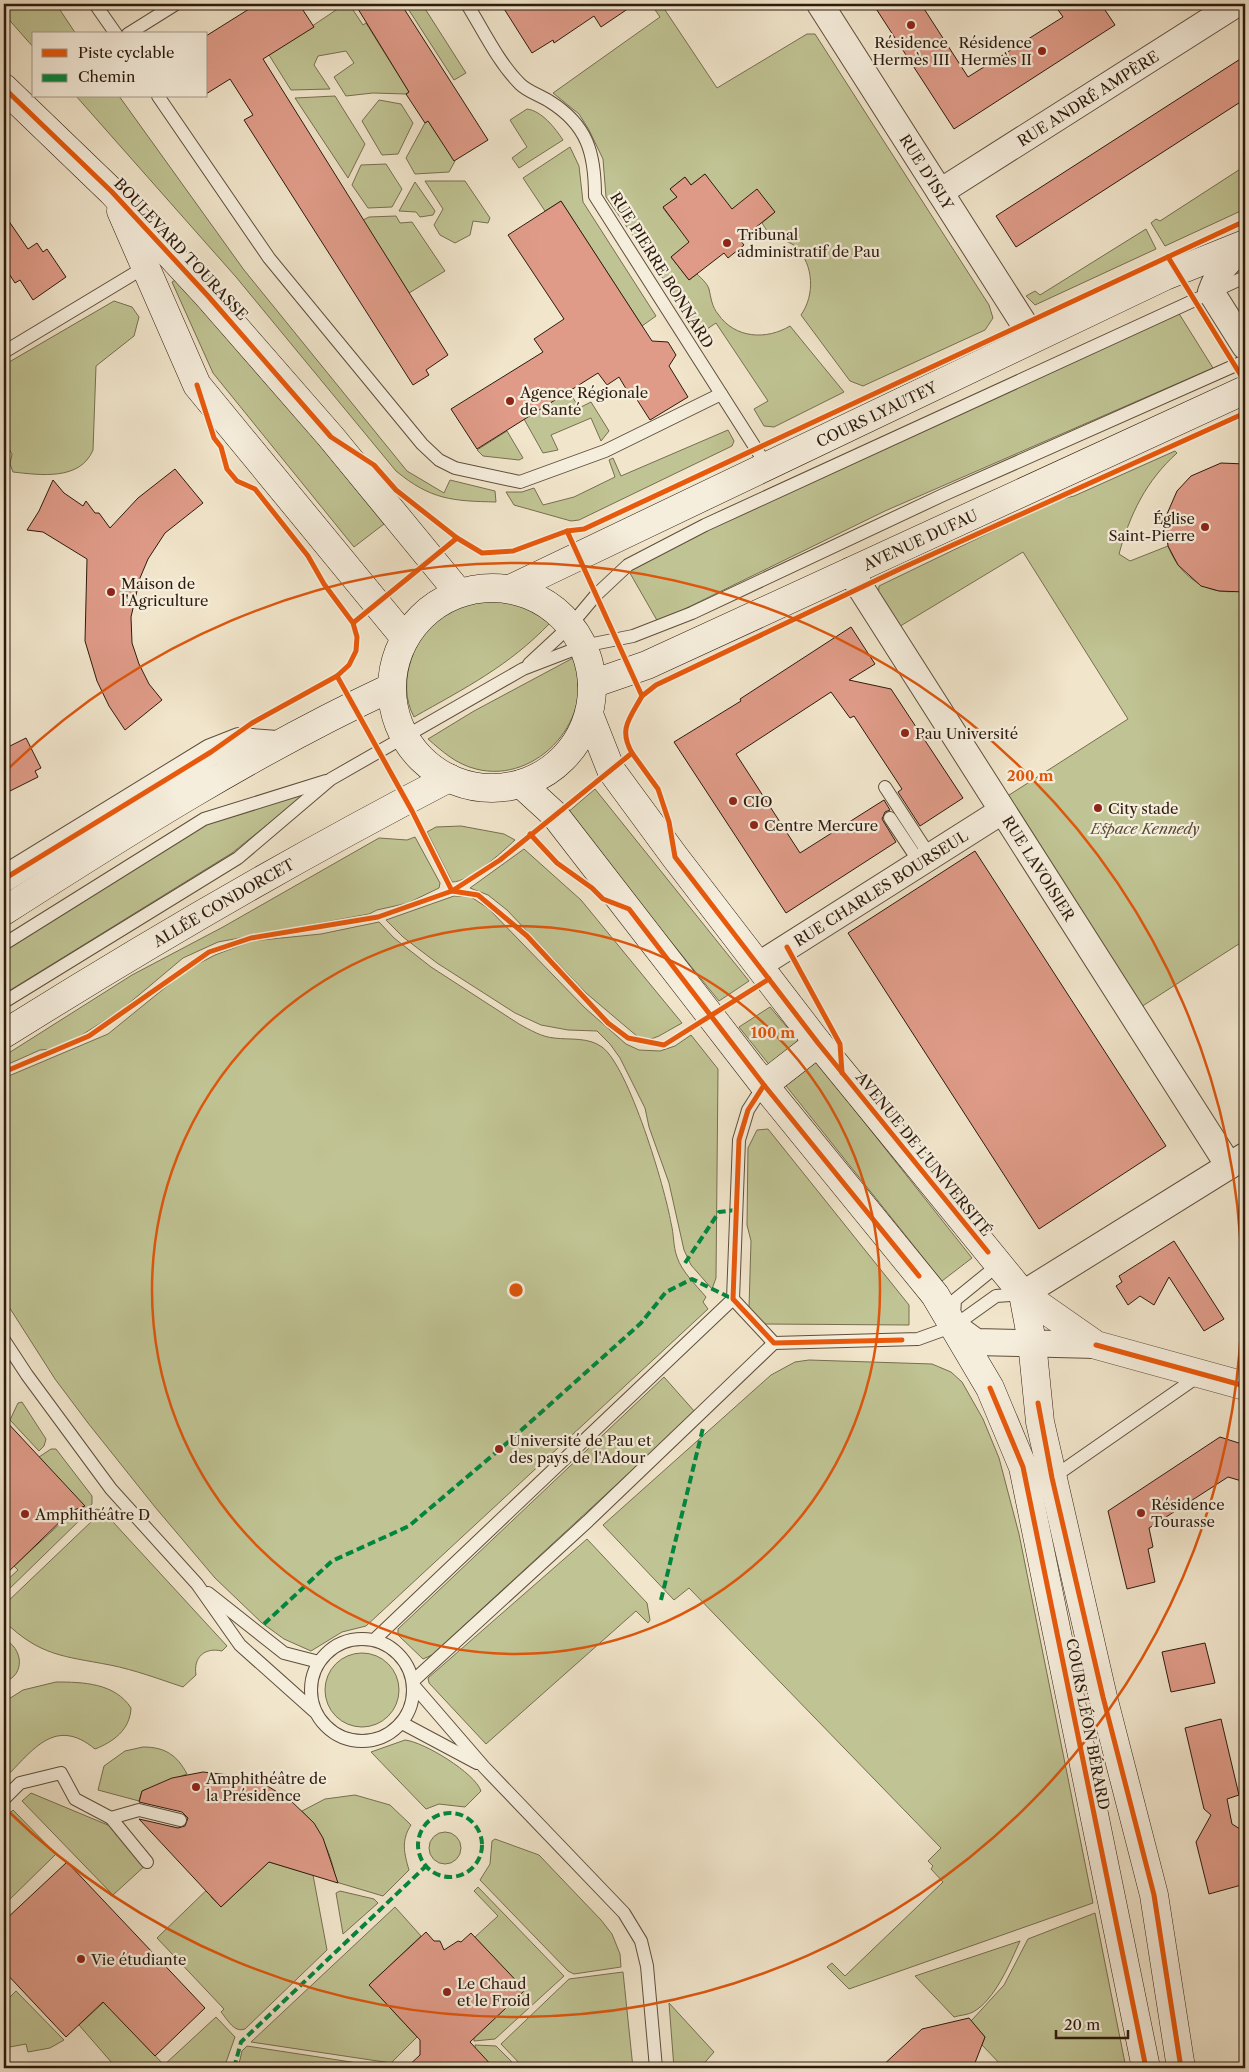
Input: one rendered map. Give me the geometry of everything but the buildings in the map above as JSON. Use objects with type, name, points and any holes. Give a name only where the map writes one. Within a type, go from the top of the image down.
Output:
[{"type":"main road","name":"BOULEVARD TOURASSE","points":[[7,87],[112,192],[208,296],[331,436],[459,593]]},
{"type":"main road","name":"BOULEVARD TOURASSE","points":[[112,192],[197,385],[405,638]]},
{"type":"main road","name":"COURS LYAUTEY","points":[[510,589],[1176,271],[1245,245]]},
{"type":"main road","name":"AVENUE DUFAU","points":[[592,684],[647,665],[1245,390]]},
{"type":"main road","points":[[484,588],[510,589],[533,596],[554,609],[577,636],[589,664],[592,684],[589,714],[577,741],[566,756],[552,768],[521,784],[484,787],[449,778],[424,760],[405,736],[390,688],[397,657],[405,638],[428,611],[459,593],[484,588]]},
{"type":"main road","points":[[4,911],[100,849],[277,744],[390,688]]},
{"type":"main road","name":"AVENUE DE L'UNIVERSITÉ","points":[[589,714],[611,770],[818,1043],[998,1265],[1024,1294],[1096,1345],[1245,1386]]},
{"type":"main road","name":"ALLÉE CONDORCET","points":[[4,1034],[130,955],[257,881],[449,778]]},
{"type":"main road","points":[[521,784],[555,815],[764,1085],[935,1295],[954,1326]]},
{"type":"main road","points":[[764,1085],[818,1043]]},
{"type":"main road","name":"COURS LÉON BÉRARD","points":[[1024,1294],[1032,1342],[1040,1422],[1103,1697],[1154,1895],[1181,2068]]},
{"type":"main road","name":"COURS LÉON BÉRARD","points":[[954,1326],[990,1388],[1023,1467],[1146,2068]]},
{"type":"street","name":"RUE D'ISLY","points":[[820,4],[1033,338]]},
{"type":"street","name":"RUE ANDRÉ AMPÈRE","points":[[940,192],[1236,4]]},
{"type":"street","points":[[1245,245],[1232,256],[1218,274],[1211,292],[1245,346]]},
{"type":"street","name":"RUE LAVOISIER","points":[[850,571],[1002,811],[1237,1161]]},
{"type":"street","points":[[4,879],[210,752],[239,741],[277,744]]},
{"type":"street","name":"RUE CHARLES BOURSEUL","points":[[759,966],[1002,811]]},
{"type":"street","points":[[1024,1294],[1237,1161]]},
{"type":"street","points":[[954,1326],[976,1342],[1096,1345]]},
{"type":"lane","points":[[96,4],[115,32]]},
{"type":"lane","points":[[131,32],[176,4]]},
{"type":"lane","name":"RUE PIERRE BONNARD","points":[[467,4],[511,74],[521,86],[549,101],[584,134],[592,152],[596,196],[767,466]]},
{"type":"lane","points":[[159,98],[269,258],[422,444],[439,460],[455,468],[520,482],[605,451],[722,394]]},
{"type":"lane","points":[[4,352],[145,267]]},
{"type":"lane","points":[[523,669],[577,636],[596,594],[628,565],[705,525],[1245,277]]},
{"type":"lane","points":[[4,1002],[238,858],[331,779],[577,636],[633,636],[692,613],[943,495],[1245,360]]},
{"type":"lane","points":[[4,944],[204,819],[331,779]]},
{"type":"lane","points":[[885,787],[925,859]]},
{"type":"lane","points":[[890,818],[925,859]]},
{"type":"lane","points":[[764,1085],[748,1110],[739,1140],[734,1299],[774,1343]]},
{"type":"lane","points":[[954,1326],[955,1300],[998,1265]]},
{"type":"lane","points":[[4,1340],[27,1375],[111,1489],[197,1584],[240,1645],[314,1711],[323,1724],[337,1736],[354,1742],[372,1742],[389,1735],[402,1723],[413,1700],[414,1683],[588,1521],[774,1343],[918,1339],[954,1326],[996,1296],[1024,1294]]},
{"type":"lane","points":[[374,1640],[734,1299]]},
{"type":"lane","points":[[1052,1478],[1201,1374]]},
{"type":"lane","points":[[197,1584],[284,1653],[319,1662]]},
{"type":"lane","points":[[314,1711],[310,1693],[312,1677],[319,1662],[329,1650],[342,1642],[358,1639],[374,1640],[388,1645],[400,1654],[408,1667],[414,1683],[484,1767],[624,1913],[641,1941],[648,1966],[656,2068]]},
{"type":"lane","points":[[402,1723],[484,1767]]},
{"type":"lane","points":[[4,1799],[20,1783],[61,1773],[75,1799],[111,1818],[147,1862]]},
{"type":"lane","points":[[111,1818],[139,1810],[180,1820]]},
{"type":"green space","points":[[4,4],[56,4],[75,32],[32,32],[32,46],[4,14]]},
{"type":"green space","points":[[345,4],[349,4],[363,25],[366,23],[409,92],[406,94],[373,93],[346,96],[334,77],[354,63],[346,51],[318,56],[314,65],[330,89],[291,90],[269,55]]},
{"type":"green space","points":[[405,4],[422,4],[466,73],[454,80]]},
{"type":"green space","points":[[651,4],[661,4],[717,88],[807,34],[815,34],[989,305],[993,318],[985,330],[863,386],[850,381],[801,315],[809,298],[811,280],[809,271],[802,254],[796,247],[771,235],[762,223],[775,212],[730,211],[705,174],[691,185],[685,177],[670,189],[677,197],[663,208],[673,221],[679,217],[695,238],[671,257],[689,280],[697,274],[704,281],[709,289],[716,311],[733,328],[752,335],[762,335],[781,331],[790,326],[844,392],[774,427],[764,426],[754,409],[768,401],[716,323],[701,333],[606,197],[603,159],[589,130],[579,114],[553,93],[660,17]]},
{"type":"green space","points":[[335,96],[365,144],[348,178],[295,98]]},
{"type":"green space","points":[[78,98],[120,98],[244,270],[407,471],[444,493],[450,480],[495,491],[496,502],[467,501],[443,497],[420,488],[396,471],[236,277]]},
{"type":"green space","points":[[379,100],[401,104],[413,123],[398,154],[382,155],[362,121]]},
{"type":"green space","points":[[527,109],[533,110],[543,117],[552,125],[563,140],[519,168],[512,158],[527,147],[510,120]]},
{"type":"green space","points":[[428,121],[455,161],[449,172],[415,174],[406,158],[425,123]]},
{"type":"green space","points":[[570,147],[579,166],[583,202],[656,316],[642,326],[561,201],[545,211],[523,178]]},
{"type":"green space","points":[[386,164],[402,189],[392,207],[368,208],[352,185],[361,165]]},
{"type":"green space","points":[[1245,166],[1245,209],[1165,246],[1151,223],[1156,219],[1160,221]]},
{"type":"green space","points":[[425,181],[465,181],[490,218],[488,223],[473,221],[470,235],[455,243],[440,235],[434,225],[443,209]]},
{"type":"green space","points":[[415,182],[435,211],[433,215],[420,217],[416,212],[399,211]]},
{"type":"green space","points":[[396,216],[400,223],[412,222],[445,271],[409,293],[363,220],[369,217]]},
{"type":"green space","points":[[1146,229],[1156,249],[1035,305],[1026,296],[1035,291],[1040,295]]},
{"type":"green space","points":[[182,276],[384,524],[354,547],[213,373],[172,282]]},
{"type":"green space","points":[[114,301],[132,307],[139,317],[134,336],[96,366],[93,450],[87,460],[79,467],[69,471],[47,475],[13,472],[10,464],[12,454],[4,441],[4,365]]},
{"type":"green space","points":[[1178,312],[1213,368],[885,511],[658,622],[627,568],[930,423]]},
{"type":"green space","points":[[569,391],[579,408],[591,402],[609,431],[601,441],[591,418],[551,435],[558,450],[543,453],[524,419]]},
{"type":"green space","points":[[728,430],[734,441],[732,446],[579,520],[571,521],[514,505],[506,492],[522,492],[534,488],[543,505],[574,497],[615,477],[609,460],[613,458],[621,476]]},
{"type":"green space","points":[[507,431],[523,458],[519,460],[483,456],[477,450]]},
{"type":"green space","name":"Espace Kennedy","points":[[1175,451],[1177,453],[1156,475],[1140,499],[1128,525],[1119,554],[1130,561],[1168,546],[1180,568],[1198,583],[1220,591],[1245,590],[1245,940],[1141,1007],[1006,797],[1128,719],[1023,552],[897,628],[878,598],[879,586],[1057,500],[1074,496]]},
{"type":"green space","points":[[498,600],[524,606],[550,623],[519,652],[502,664],[469,686],[414,717],[407,689],[408,674],[411,659],[425,632],[446,612],[458,606]]},
{"type":"green space","points":[[573,658],[579,680],[577,702],[570,723],[557,741],[541,756],[521,767],[499,771],[476,769],[456,761],[428,739],[474,711]]},
{"type":"green space","points":[[595,789],[749,981],[719,1001],[567,813]]},
{"type":"green space","points":[[308,792],[232,853],[4,994],[4,951],[208,823]]},
{"type":"green space","points":[[461,826],[504,834],[515,840],[476,872],[459,881],[452,882],[427,832],[436,827]]},
{"type":"green space","points":[[415,837],[440,883],[439,888],[408,903],[377,910],[369,914],[218,942],[183,958],[121,1010],[82,1035],[54,1049],[40,1050],[4,1066],[4,1056],[132,975],[223,927],[379,838],[407,840]]},
{"type":"green space","points":[[524,849],[581,900],[682,1023],[651,1039],[638,1037],[586,993],[507,910],[488,895],[470,888]]},
{"type":"green space","points":[[454,896],[471,897],[488,908],[585,1008],[626,1044],[639,1050],[660,1051],[675,1046],[691,1035],[718,1069],[716,1278],[712,1289],[691,1265],[684,1250],[669,1183],[649,1127],[645,1108],[620,1058],[610,1044],[597,1031],[568,1030],[541,1025],[515,1013],[437,963],[403,937],[386,920]]},
{"type":"green space","points":[[379,922],[394,938],[431,967],[519,1024],[536,1033],[550,1037],[591,1042],[602,1047],[612,1059],[623,1078],[654,1157],[679,1263],[706,1297],[703,1302],[708,1309],[366,1626],[342,1632],[311,1651],[284,1639],[262,1623],[215,1578],[88,1423],[55,1379],[4,1299],[4,1078],[108,1034],[190,968],[215,955],[252,941],[321,934]]},
{"type":"green space","points":[[770,1007],[819,1065],[972,1258],[942,1281],[739,1027]]},
{"type":"green space","points":[[768,1129],[909,1305],[909,1325],[764,1324],[749,1308],[751,1241],[747,1225],[748,1148],[757,1130]]},
{"type":"green space","points":[[809,1360],[932,1364],[951,1372],[962,1382],[983,1419],[999,1458],[1019,1534],[1093,1903],[849,1989],[827,1967],[832,1963],[845,1976],[943,1882],[931,1869],[933,1866],[928,1861],[941,1848],[689,1588],[674,1600],[603,1525],[771,1375],[795,1362]]},
{"type":"green space","points":[[664,1377],[695,1412],[432,1655],[423,1659],[398,1635],[398,1629]]},
{"type":"green space","points":[[22,1402],[46,1439],[44,1446],[39,1451],[10,1420],[18,1403]]},
{"type":"green space","points":[[51,1449],[56,1449],[92,1496],[92,1504],[85,1510],[39,1457]]},
{"type":"green space","points":[[76,1509],[83,1517],[4,1594],[4,1583],[18,1570],[14,1566]]},
{"type":"green space","points":[[96,1509],[102,1510],[227,1646],[222,1651],[206,1652],[198,1658],[196,1675],[183,1687],[129,1669],[53,1653],[29,1641],[4,1621],[4,1605],[92,1521],[89,1516]]},
{"type":"green space","points":[[587,1539],[647,1603],[650,1620],[648,1623],[636,1611],[486,1744],[429,1683],[428,1678]]},
{"type":"green space","points":[[4,1639],[15,1649],[18,1655],[19,1668],[11,1679],[4,1682]]},
{"type":"green space","points":[[362,1653],[376,1656],[388,1664],[396,1676],[399,1690],[396,1704],[388,1716],[376,1724],[362,1727],[348,1724],[336,1716],[328,1704],[325,1690],[328,1676],[336,1664],[348,1656]]},
{"type":"green space","points":[[56,1682],[98,1686],[116,1693],[131,1708],[130,1716],[124,1729],[114,1739],[95,1749],[81,1740],[68,1736],[56,1736],[35,1748],[5,1778],[4,1702],[23,1690]]},
{"type":"green space","points":[[405,1740],[436,1752],[459,1767],[477,1784],[481,1791],[465,1807],[439,1804],[426,1809],[371,1752]]},
{"type":"green space","points":[[151,1747],[170,1753],[187,1774],[142,1791],[139,1801],[98,1790],[104,1766],[125,1751]]},
{"type":"green space","points":[[31,1793],[115,1828],[148,1863],[113,1895],[22,1801]]},
{"type":"green space","points":[[355,1795],[390,1805],[411,1825],[404,1847],[409,1870],[383,1896],[336,1882],[332,1862],[325,1844],[315,1827],[302,1811],[325,1799]]},
{"type":"green space","points":[[13,1810],[56,1854],[4,1905],[4,1819]]},
{"type":"green space","points":[[445,1832],[457,1836],[461,1848],[457,1860],[445,1864],[433,1860],[429,1848],[433,1836]]},
{"type":"green space","points":[[495,1839],[539,1855],[612,1934],[620,1954],[621,1967],[574,1974],[568,1971],[480,1880],[490,1864],[492,1841]]},
{"type":"green space","points":[[269,1862],[313,1875],[327,1950],[245,2029],[241,2030],[232,2025],[221,2012],[224,2009],[157,1938],[216,1881],[211,1897],[221,1907]]},
{"type":"green space","points":[[478,1887],[564,1976],[495,2039],[474,2041],[474,2038],[524,1990],[475,1937],[498,1916],[474,1891]]},
{"type":"green space","points":[[340,1891],[374,1899],[378,1903],[343,1934],[336,1893]]},
{"type":"green space","points":[[395,1907],[421,1936],[369,1985],[417,2037],[391,2063],[251,2042]]},
{"type":"green space","points":[[1095,1913],[1126,2068],[1004,2068],[982,2045],[985,2037],[971,2021],[1004,1985],[1028,1939]]},
{"type":"green space","points":[[1020,1941],[1007,1970],[995,1990],[981,2006],[969,2014],[954,2017],[915,1976]]},
{"type":"green space","points":[[623,1972],[633,2068],[524,2068],[501,2044],[569,1979]]},
{"type":"green space","points":[[16,1991],[64,2040],[50,2048],[28,2052],[26,2044],[4,2048],[4,2003]]},
{"type":"green space","points":[[104,2002],[164,2065],[216,2017],[235,2037],[224,2068],[107,2068],[112,2063],[79,2025]]},
{"type":"green space","points":[[669,2003],[714,2052],[700,2068],[674,2068]]},
{"type":"green space","points":[[475,2045],[496,2046],[518,2068],[479,2068],[476,2065]]},
{"type":"green space","points":[[247,2046],[390,2068],[238,2068],[242,2051]]},
{"type":"marked path","points":[[685,1263],[719,1212],[735,1210]]},
{"type":"marked path","points":[[264,1624],[332,1561],[409,1526],[499,1450],[641,1323],[666,1292],[692,1279],[733,1299]]},
{"type":"marked path","points":[[661,1600],[703,1428]]},
{"type":"marked path","points":[[450,1813],[468,1819],[476,1827],[482,1845],[476,1863],[468,1871],[450,1877],[432,1871],[424,1863],[418,1845],[424,1827],[432,1819],[450,1813]]},
{"type":"marked path","points":[[234,2068],[241,2042],[426,1866]]},
{"type":"cycle path","points":[[4,88],[112,192],[208,296],[331,437],[374,465],[396,490],[457,538]]},
{"type":"cycle path","points":[[567,531],[584,529],[1245,221]]},
{"type":"cycle path","points":[[1168,257],[1245,382]]},
{"type":"cycle path","points":[[197,385],[214,438],[221,447],[227,469],[237,481],[255,489],[308,556],[324,584],[353,623],[357,637],[356,651],[349,665],[337,676],[412,811],[452,891],[500,860],[632,753],[626,737],[627,724],[642,696],[567,531],[513,551],[482,553],[457,538],[353,623]]},
{"type":"cycle path","points":[[642,696],[656,685],[902,568],[1245,413]]},
{"type":"cycle path","points":[[4,879],[211,752],[252,723],[337,676]]},
{"type":"cycle path","points":[[632,753],[658,789],[669,822],[675,857],[818,1043],[988,1252]]},
{"type":"cycle path","points":[[530,834],[557,863],[592,888],[603,899],[629,909],[764,1085],[919,1276]]},
{"type":"cycle path","points":[[4,1072],[89,1036],[209,952],[251,938],[378,917],[452,891],[478,895],[527,936],[608,1023],[628,1038],[664,1045],[769,979]]},
{"type":"cycle path","points":[[787,947],[840,1044],[842,1073]]},
{"type":"cycle path","points":[[764,1085],[748,1110],[739,1140],[733,1299],[774,1343],[902,1340]]},
{"type":"cycle path","points":[[1096,1345],[1245,1386]]},
{"type":"cycle path","points":[[990,1388],[1023,1467],[1146,2068]]},
{"type":"cycle path","points":[[1038,1403],[1052,1478],[1103,1697],[1154,1895],[1181,2068]]},
{"type":"place","name":"Résidence Hermès III","points":[[911,25]]},
{"type":"place","name":"Résidence Hermès II","points":[[1042,51]]},
{"type":"place","name":"Tribunal administratif de Pau","points":[[727,243]]},
{"type":"place","name":"Agence Régionale de Santé","points":[[510,401]]},
{"type":"place","name":"Église Saint-Pierre","points":[[1205,527]]},
{"type":"place","name":"Maison de l'Agriculture","points":[[111,592]]},
{"type":"place","name":"Pau Université","points":[[905,733]]},
{"type":"place","name":"CIO","points":[[733,801]]},
{"type":"place","name":"City stade","points":[[1098,808]]},
{"type":"place","name":"Centre Mercure","points":[[754,825]]},
{"type":"place","name":"Université de Pau et des pays de l'Adour","points":[[499,1449]]},
{"type":"place","name":"Résidence Tourasse","points":[[1141,1513]]},
{"type":"place","name":"Amphithéâtre D","points":[[25,1514]]},
{"type":"place","name":"Amphithéâtre de la Présidence","points":[[196,1787]]},
{"type":"place","name":"Vie étudiante","points":[[81,1959]]},
{"type":"place","name":"Le Chaud et le Froid","points":[[447,1992]]}]
